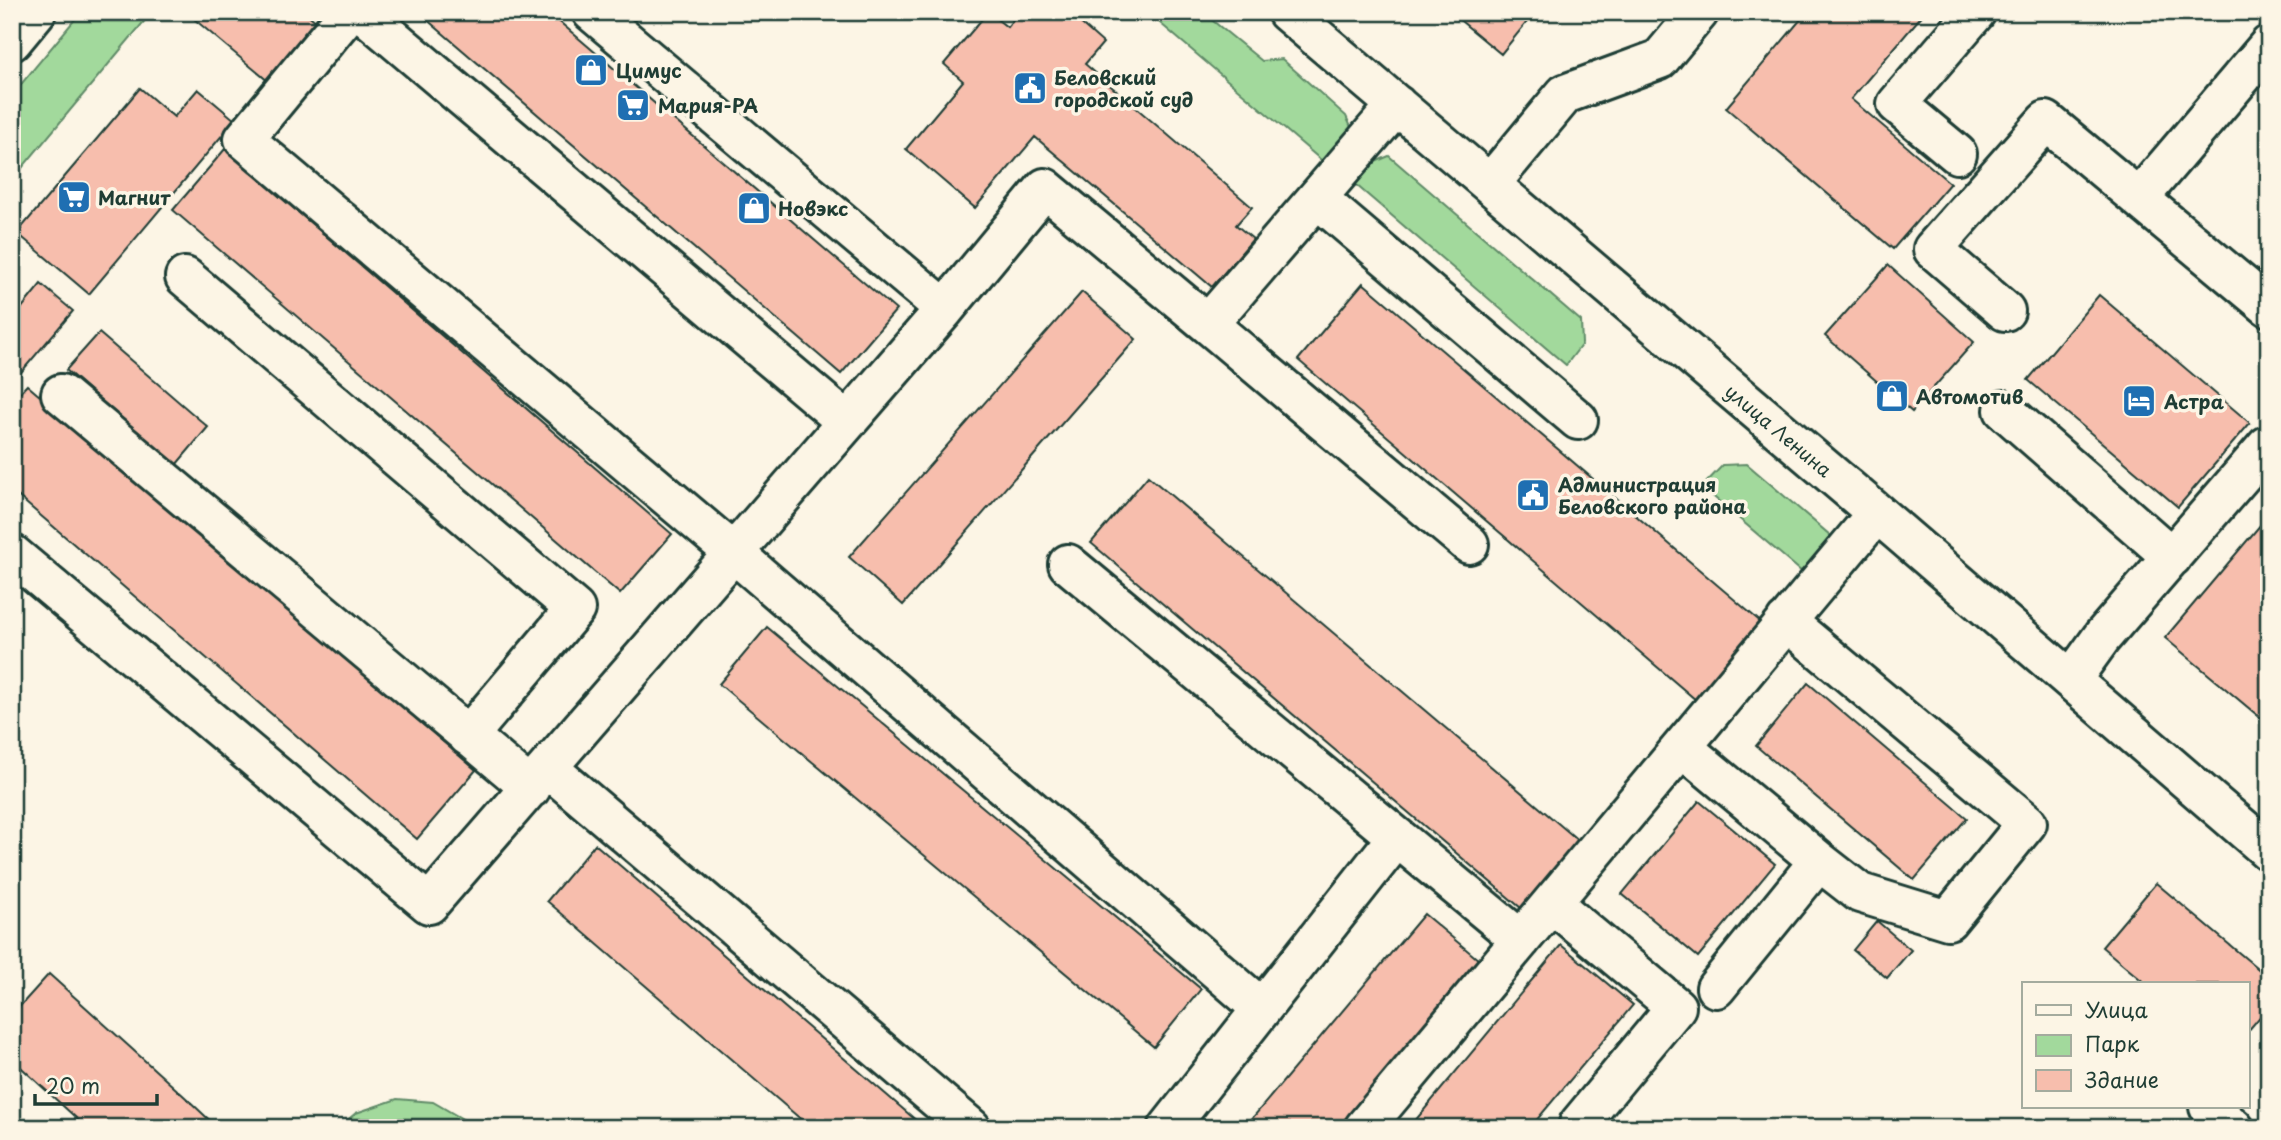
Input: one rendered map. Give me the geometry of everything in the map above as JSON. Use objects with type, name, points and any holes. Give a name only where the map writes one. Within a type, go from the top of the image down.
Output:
[{"type":"street","points":[[12,41],[36,12]]},
{"type":"street","points":[[349,12],[244,139],[734,553],[1261,1008]]},
{"type":"street","points":[[362,12],[848,422]]},
{"type":"street","points":[[592,12],[945,309]]},
{"type":"street","name":"улица Ленина","points":[[1287,12],[1877,513],[2269,851]]},
{"type":"street","points":[[1490,184],[1565,94],[1660,58],[1699,12]]},
{"type":"street","points":[[1957,155],[1896,104],[1976,12]]},
{"type":"street","points":[[2139,198],[2269,45]]},
{"type":"street","points":[[1208,324],[1397,105]]},
{"type":"street","points":[[2005,312],[1933,250],[2046,121],[2269,307]]},
{"type":"street","points":[[12,554],[429,904],[848,422],[1045,188],[1469,544]]},
{"type":"street","points":[[1317,198],[1578,419]]},
{"type":"street","points":[[185,277],[575,609],[468,736]]},
{"type":"street","points":[[61,394],[468,736],[540,778],[971,1128]]},
{"type":"street","points":[[2004,410],[2172,557]]},
{"type":"street","points":[[2071,680],[2102,637],[2267,446]]},
{"type":"street","points":[[1364,1128],[1877,513]]},
{"type":"street","points":[[1068,564],[1521,940]]},
{"type":"street","points":[[1682,747],[1860,893],[1948,920],[2027,823],[1786,621]]},
{"type":"street","points":[[1168,1128],[1397,837]]},
{"type":"street","points":[[1716,988],[1819,861]]},
{"type":"street","points":[[1552,903],[1676,1007],[1579,1124]]},
{"type":"street","points":[[2210,1108],[2234,1128]]},
{"type":"green space","points":[[81,12],[152,12],[12,180],[12,95]]},
{"type":"green space","points":[[1147,12],[1202,12],[1262,61],[1282,59],[1346,116],[1351,127],[1342,148],[1327,165]]},
{"type":"green space","points":[[1389,156],[1581,321],[1582,344],[1566,365],[1348,178],[1352,172]]},
{"type":"green space","points":[[1747,464],[1831,536],[1802,572],[1702,487],[1723,465]]},
{"type":"green space","points":[[397,1099],[433,1102],[478,1128],[338,1128],[356,1113]]},
{"type":"building","points":[[200,12],[305,12],[318,23],[269,82],[194,19]]},
{"type":"building","points":[[418,12],[548,12],[896,310],[841,374]]},
{"type":"building","points":[[988,12],[1007,27],[1019,12],[1068,12],[1103,43],[1085,64],[1252,207],[1236,225],[1253,239],[1212,287],[1035,137],[975,208],[906,149],[963,81],[944,64]]},
{"type":"building","points":[[1450,12],[1535,12],[1501,54]]},
{"type":"building","points":[[1807,12],[1925,12],[1851,99],[1950,183],[1893,249],[1726,108]]},
{"type":"building","points":[[140,88],[174,117],[198,89],[235,120],[89,294],[17,233]]},
{"type":"building","points":[[225,149],[672,534],[620,594],[173,210]]},
{"type":"building","points":[[1888,265],[1974,342],[1912,412],[1825,336]]},
{"type":"building","name":"Администрация Беловского района","points":[[1363,283],[1769,629],[1703,706],[1298,360]]},
{"type":"building","points":[[41,284],[73,311],[12,383],[12,304],[20,310]]},
{"type":"building","points":[[1082,292],[1136,339],[903,605],[849,557]]},
{"type":"building","name":"Астра","points":[[2099,295],[2250,423],[2178,507],[2028,380]]},
{"type":"building","points":[[99,333],[208,427],[176,465],[66,370]]},
{"type":"building","points":[[27,385],[476,770],[417,839],[12,491],[12,401]]},
{"type":"building","points":[[1148,476],[1579,841],[1521,908],[1091,543]]},
{"type":"building","points":[[2262,523],[2269,529],[2269,725],[2165,638]]},
{"type":"building","points":[[767,627],[1201,989],[1154,1047],[719,684]]},
{"type":"building","points":[[1808,683],[1967,818],[1914,880],[1756,746]]},
{"type":"building","points":[[1699,801],[1775,864],[1698,957],[1622,894]]},
{"type":"building","points":[[595,844],[925,1128],[811,1128],[547,901]]},
{"type":"building","points":[[2156,883],[2269,978],[2269,1006],[2250,1029],[2250,982],[2144,982],[2102,947]]},
{"type":"building","points":[[1424,914],[1485,965],[1348,1128],[1244,1128]]},
{"type":"building","points":[[1877,921],[1911,950],[1887,978],[1853,950]]},
{"type":"building","points":[[1561,945],[1633,1005],[1530,1128],[1409,1128]]},
{"type":"building","points":[[49,974],[218,1128],[87,1128],[12,1059],[12,1015]]},
{"type":"place","name":"Цимус","points":[[591,70]]},
{"type":"place","name":"Беловский городской суд","points":[[1030,88]]},
{"type":"place","name":"Мария-РА","points":[[633,105]]},
{"type":"place","name":"Магнит","points":[[74,197]]},
{"type":"place","name":"Новэкс","points":[[754,208]]},
{"type":"place","name":"Автомотив","points":[[1892,396]]},
{"type":"place","name":"Астра","points":[[2139,401]]},
{"type":"place","name":"Администрация Беловского района","points":[[1533,495]]}]
